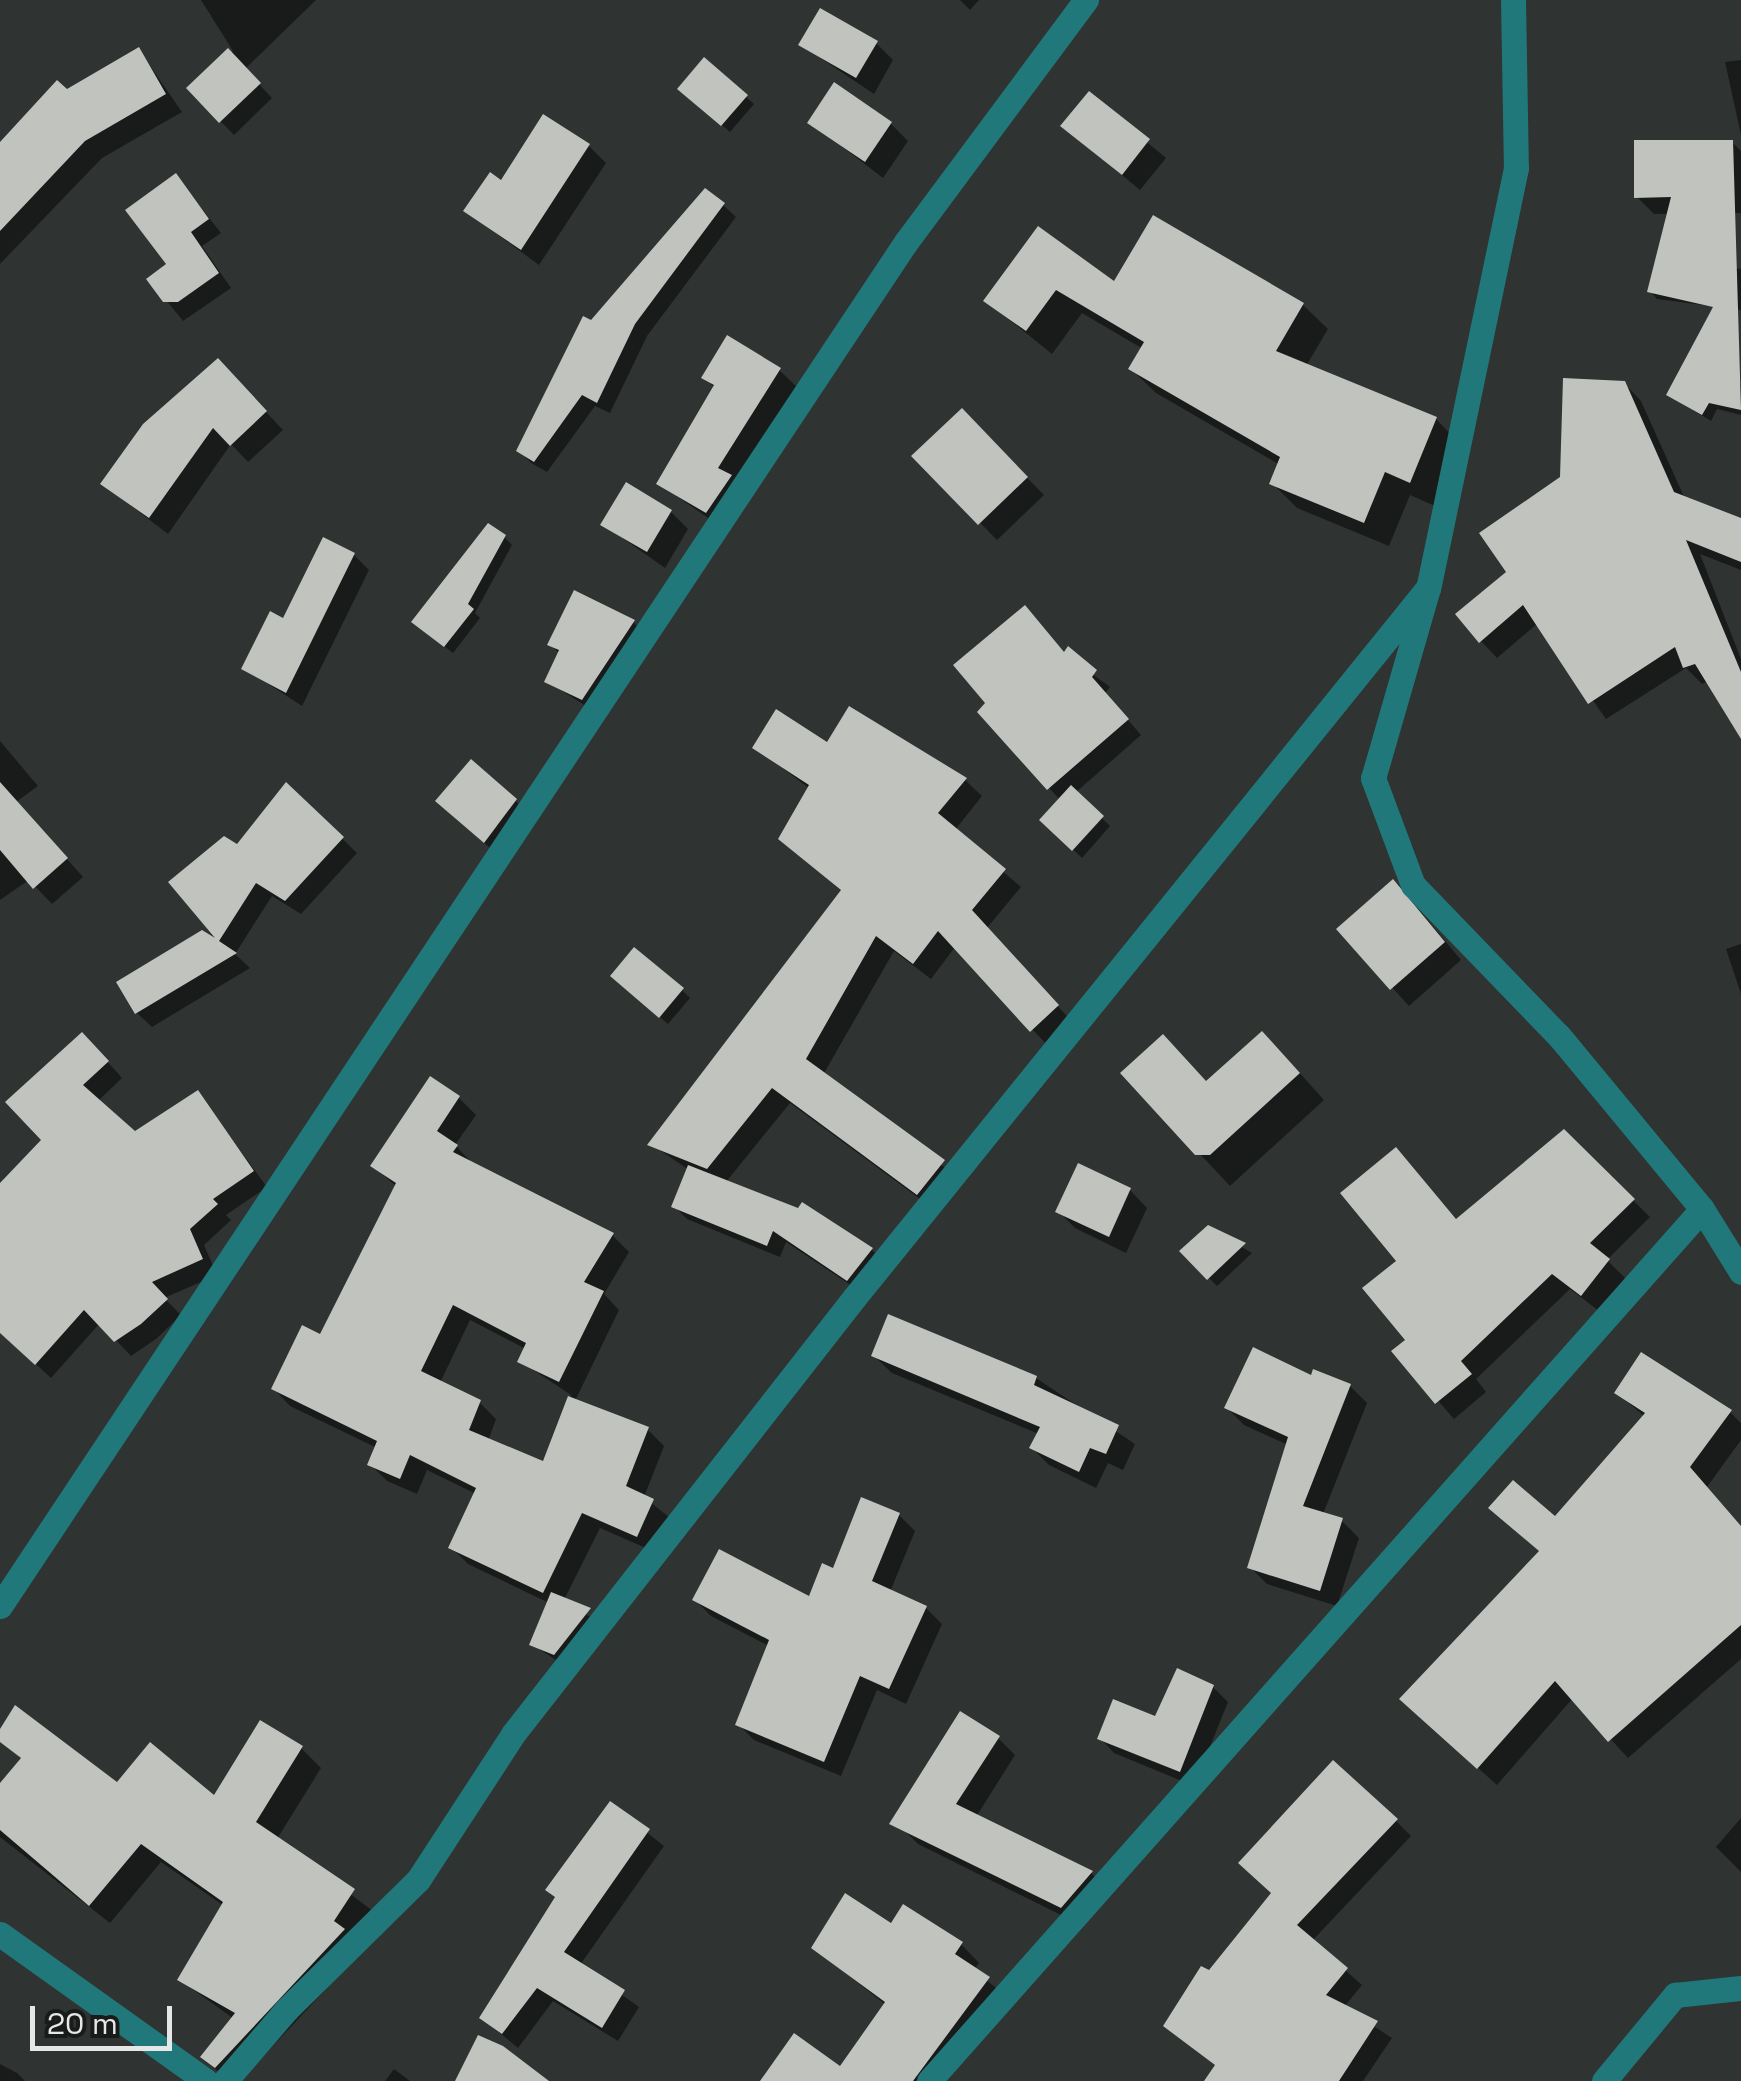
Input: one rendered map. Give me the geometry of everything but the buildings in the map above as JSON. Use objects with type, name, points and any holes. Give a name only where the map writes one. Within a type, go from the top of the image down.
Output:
[{"type":"street","points":[[0,1606],[906,242],[1086,0]]},
{"type":"street","points":[[1513,0],[1516,168],[1428,588],[1373,778],[1413,885],[1559,1036],[1702,1209],[1741,1272]]},
{"type":"street","points":[[225,2081],[287,2009],[418,1880],[513,1734],[793,1376],[1428,588]]},
{"type":"street","points":[[929,2081],[1702,1209]]},
{"type":"street","points":[[0,1934],[206,2081]]},
{"type":"street","points":[[1604,2081],[1675,1995],[1741,1988]]}]
